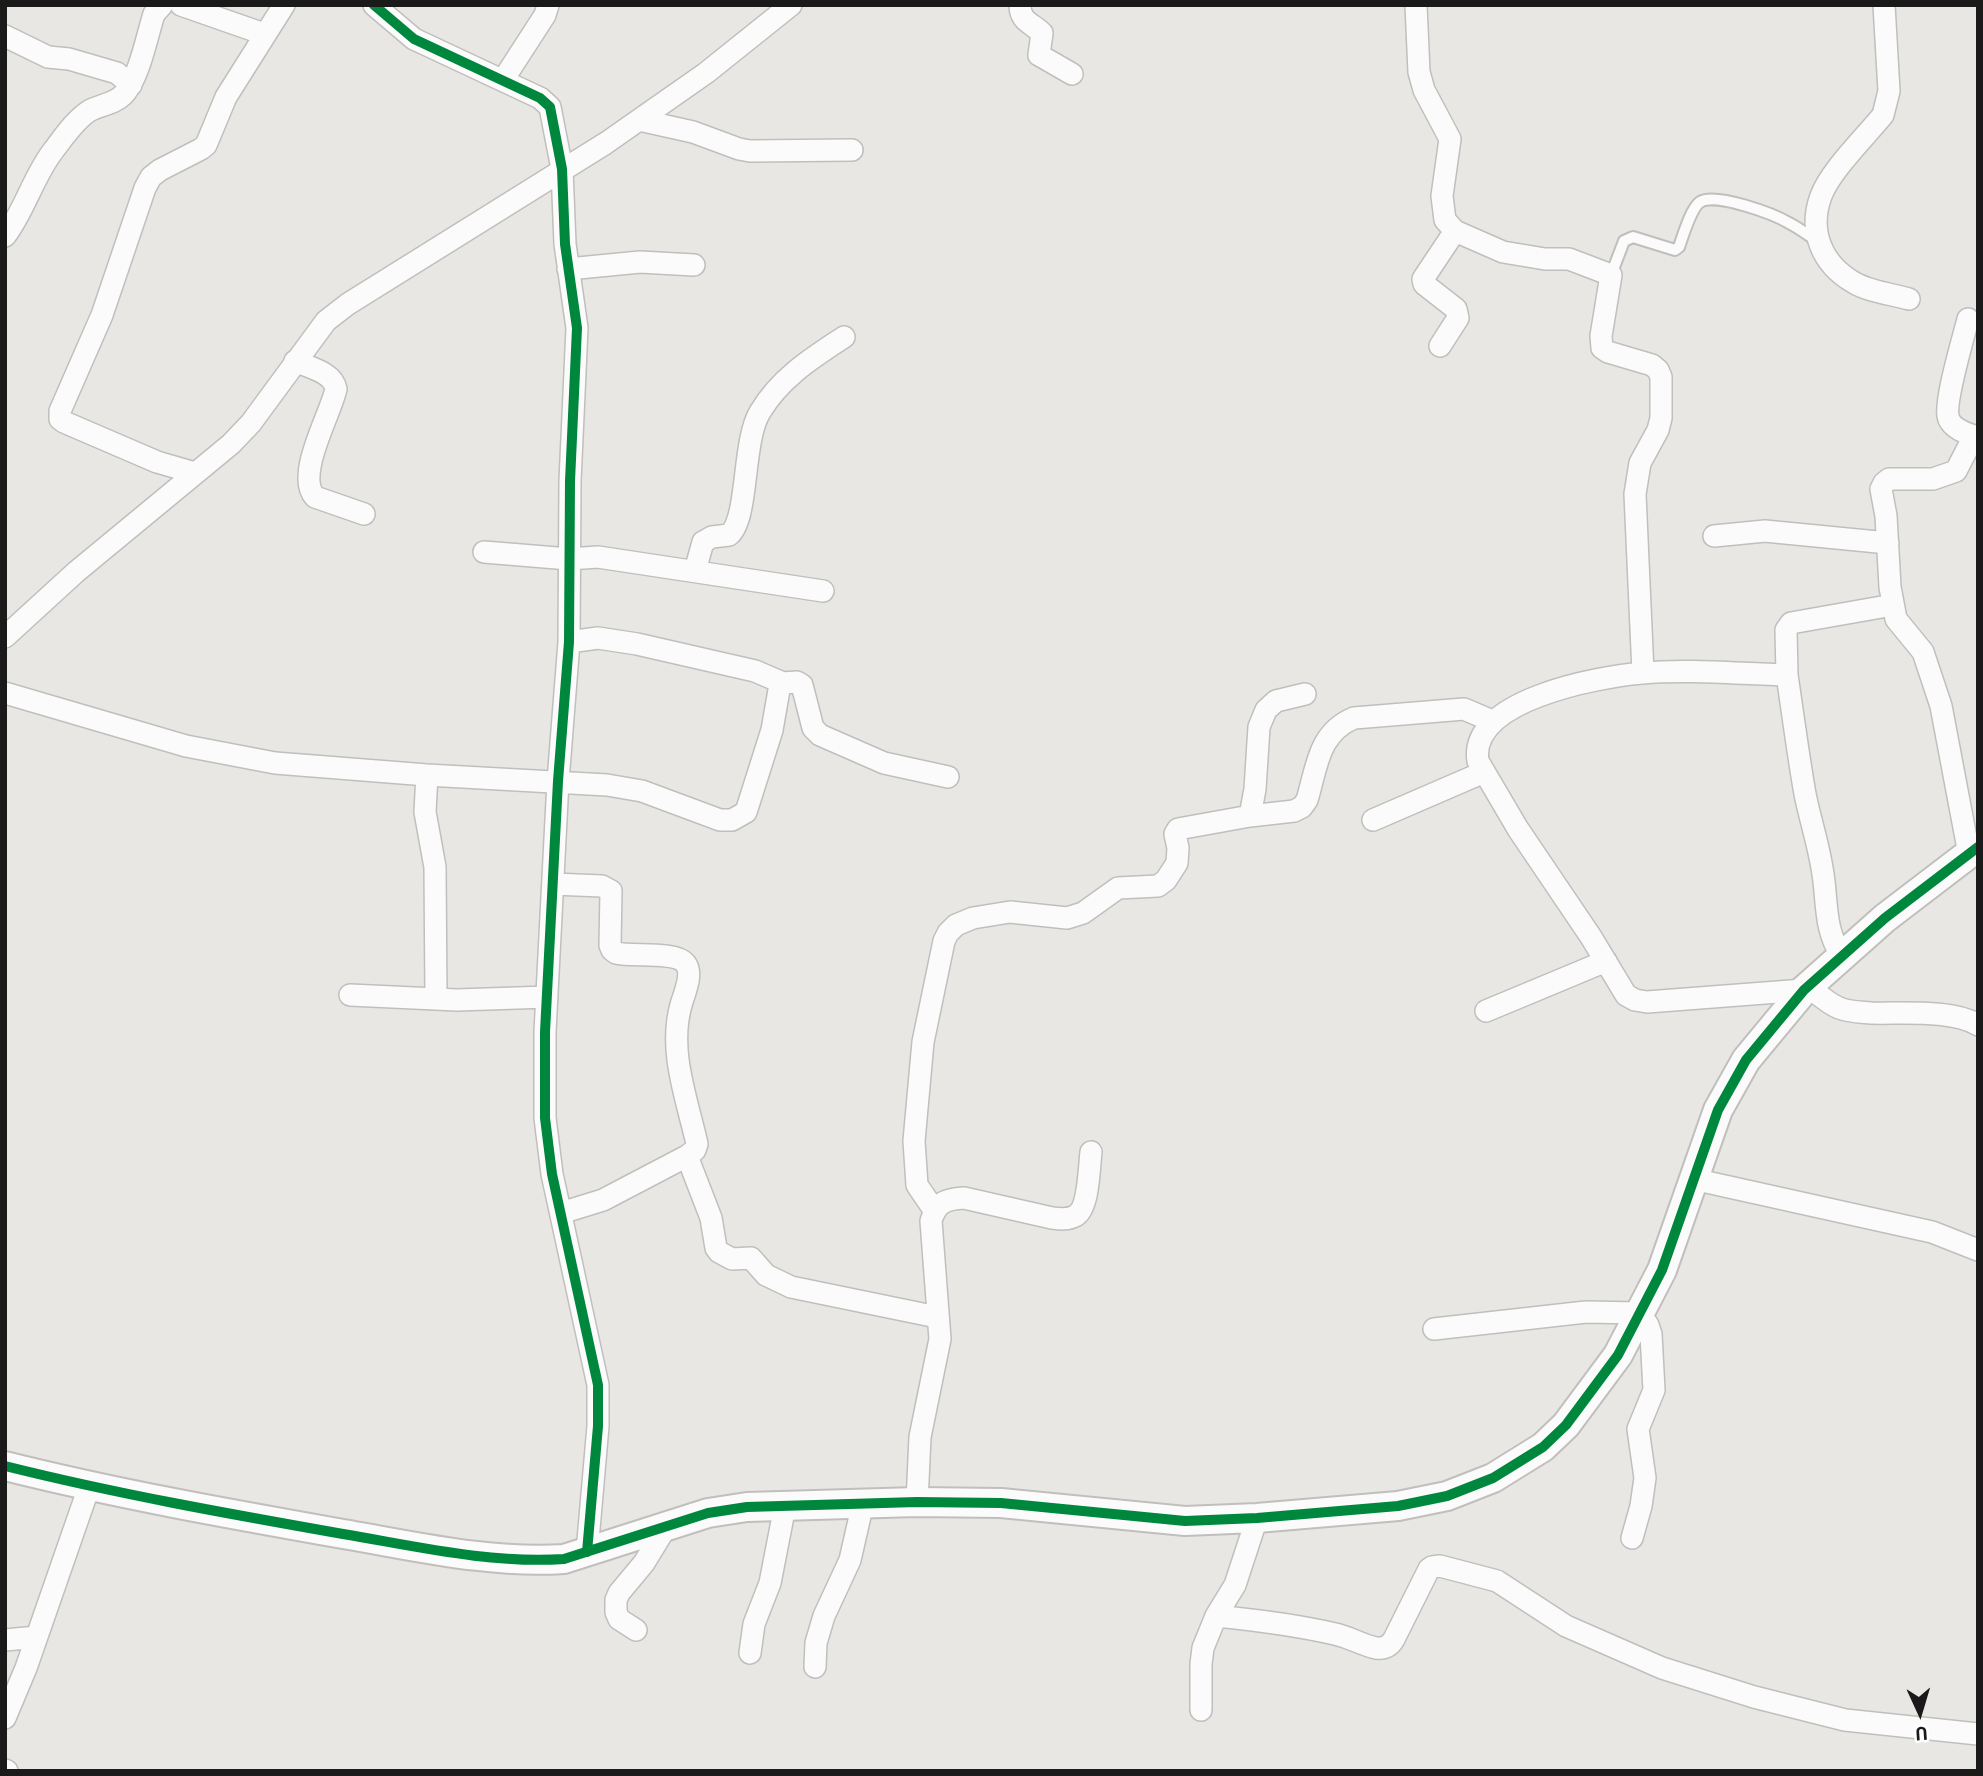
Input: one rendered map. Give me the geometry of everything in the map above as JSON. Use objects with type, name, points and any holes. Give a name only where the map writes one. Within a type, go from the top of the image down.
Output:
[{"type":"street","points":[[5,236],[12,228],[29,189],[51,154],[78,121],[89,112],[122,96],[131,85],[154,14],[162,5]]},
{"type":"street","points":[[181,5],[264,34]]},
{"type":"street","points":[[195,473],[157,462],[64,422],[60,419],[60,411],[102,315],[151,177],[206,145],[221,107],[284,5]]},
{"type":"street","points":[[374,5],[414,38],[540,97],[550,107],[562,169],[568,269],[577,328],[572,414],[569,642],[558,781],[547,997],[545,1118],[552,1174],[598,1385],[598,1426],[587,1552]]},
{"type":"street","points":[[503,80],[545,15],[548,5]]},
{"type":"street","points":[[5,637],[76,572],[232,444],[251,423],[326,321],[348,304],[606,143],[706,73],[791,5]]},
{"type":"street","points":[[1020,5],[1020,15],[1042,33],[1040,55],[1072,74]]},
{"type":"street","points":[[1416,5],[1424,90],[1450,139],[1443,196],[1445,220],[1455,231],[1503,252],[1545,260],[1569,259],[1611,275],[1601,336],[1602,348],[1652,365],[1661,377],[1661,418],[1640,463],[1634,494],[1643,673]]},
{"type":"street","points":[[1884,5],[1889,92],[1887,104],[1883,115],[1820,197],[1817,241],[1827,262],[1852,282],[1909,299]]},
{"type":"street","points":[[5,36],[48,57],[69,59],[117,73],[131,85]]},
{"type":"street","points":[[639,120],[693,132],[750,151],[852,150]]},
{"type":"street","points":[[1440,346],[1458,318],[1458,313],[1424,284],[1423,279],[1455,231]]},
{"type":"street","points":[[568,269],[640,262],[694,265]]},
{"type":"street","points":[[5,1466],[89,1487],[235,1515],[473,1555],[546,1560],[564,1559],[708,1513],[747,1507],[917,1502],[1001,1503],[1185,1521],[1398,1506],[1447,1496],[1493,1478],[1543,1447],[1566,1426],[1618,1355],[1662,1270],[1718,1110],[1746,1060],[1806,988],[1885,918],[1973,850],[1941,706],[1923,652],[1896,620],[1881,489],[1884,483],[1895,478],[1933,479],[1947,476],[1955,471],[1976,436],[1954,426],[1948,417],[1949,399],[1968,319]]},
{"type":"street","points":[[695,571],[703,542],[712,537],[729,535],[738,523],[747,447],[758,414],[779,386],[801,365],[844,337]]},
{"type":"street","points":[[295,361],[330,377],[336,389],[309,468],[309,491],[315,497],[364,514]]},
{"type":"street","points":[[1714,536],[1765,531],[1888,542]]},
{"type":"street","points":[[484,552],[569,559],[598,557],[823,591]]},
{"type":"street","points":[[1842,956],[1834,945],[1827,926],[1827,900],[1822,865],[1806,796],[1787,676],[1786,630],[1791,623],[1893,605]]},
{"type":"street","points":[[569,642],[598,638],[637,643],[755,671],[783,683],[797,682],[802,685],[813,728],[820,735],[884,763],[948,777]]},
{"type":"street","points":[[1787,676],[1643,673],[1617,676],[1545,694],[1525,700],[1492,721],[1476,750],[1478,761],[1518,829],[1626,995],[1647,1002],[1806,988],[1841,1009],[1934,1015],[1972,1021],[1978,1025]]},
{"type":"street","points":[[5,693],[186,746],[303,766],[558,781],[642,791],[720,820],[732,820],[746,812],[772,730],[779,690],[783,683]]},
{"type":"street","points":[[1250,816],[1255,789],[1259,727],[1266,710],[1276,701],[1305,694]]},
{"type":"street","points":[[934,1210],[917,1185],[914,1141],[923,1042],[944,941],[956,925],[973,918],[1010,912],[1067,918],[1083,913],[1118,888],[1158,886],[1166,880],[1177,863],[1175,834],[1178,829],[1294,811],[1302,807],[1307,800],[1328,736],[1340,724],[1354,718],[1464,709],[1492,721]]},
{"type":"street","points":[[1373,820],[1484,772]]},
{"type":"street","points":[[426,775],[425,812],[435,867],[436,999]]},
{"type":"street","points":[[553,884],[602,886],[611,891],[610,945],[616,953],[665,956],[686,963],[688,982],[676,1033],[677,1051],[697,1144],[695,1150],[687,1156],[604,1200],[561,1213]]},
{"type":"street","points":[[1486,1012],[1606,961]]},
{"type":"street","points":[[350,995],[436,999],[547,997]]},
{"type":"street","points":[[917,1502],[920,1437],[940,1348],[931,1221],[934,1210],[940,1203],[964,1198],[1052,1218],[1067,1219],[1077,1216],[1084,1207],[1091,1152]]},
{"type":"street","points":[[687,1156],[711,1218],[719,1252],[732,1259],[751,1258],[766,1275],[791,1287],[937,1317]]},
{"type":"street","points":[[1693,1179],[1932,1232],[1978,1250]]},
{"type":"street","points":[[1434,1329],[1586,1312],[1639,1313]]},
{"type":"street","points":[[1632,1538],[1645,1478],[1638,1429],[1654,1391],[1651,1334],[1639,1313]]},
{"type":"street","points":[[5,1718],[37,1637],[89,1487]]},
{"type":"street","points":[[815,1668],[817,1643],[824,1616],[850,1560],[863,1503]]},
{"type":"street","points":[[750,1653],[754,1624],[770,1583],[785,1506]]},
{"type":"street","points":[[1201,1710],[1203,1648],[1216,1616],[1240,1574],[1257,1518]]},
{"type":"street","points":[[636,1630],[619,1619],[616,1600],[619,1592],[644,1563],[666,1527]]},
{"type":"street","points":[[1216,1616],[1339,1634],[1376,1648],[1384,1648],[1394,1639],[1429,1569],[1440,1566],[1497,1581],[1566,1626],[1662,1668],[1754,1697],[1845,1720],[1978,1734]]},
{"type":"street","points":[[5,1640],[37,1637]]},
{"type":"lane","points":[[1611,275],[1628,237],[1675,250],[1679,247],[1696,205],[1703,200],[1725,200],[1776,217],[1817,241]]},
{"type":"cycle path","points":[[374,5],[414,39],[540,98],[550,107],[562,169],[565,244],[577,328],[570,481],[569,642],[558,781],[545,1032],[545,1118],[552,1174],[598,1385],[598,1426],[587,1552]]},
{"type":"cycle path","points":[[5,1466],[174,1503],[398,1544],[453,1553],[536,1560],[564,1559],[708,1513],[747,1507],[917,1502],[1001,1503],[1185,1521],[1398,1506],[1447,1496],[1493,1478],[1543,1447],[1566,1425],[1618,1355],[1662,1270],[1718,1110],[1746,1060],[1804,990],[1885,918],[1978,847]]}]
